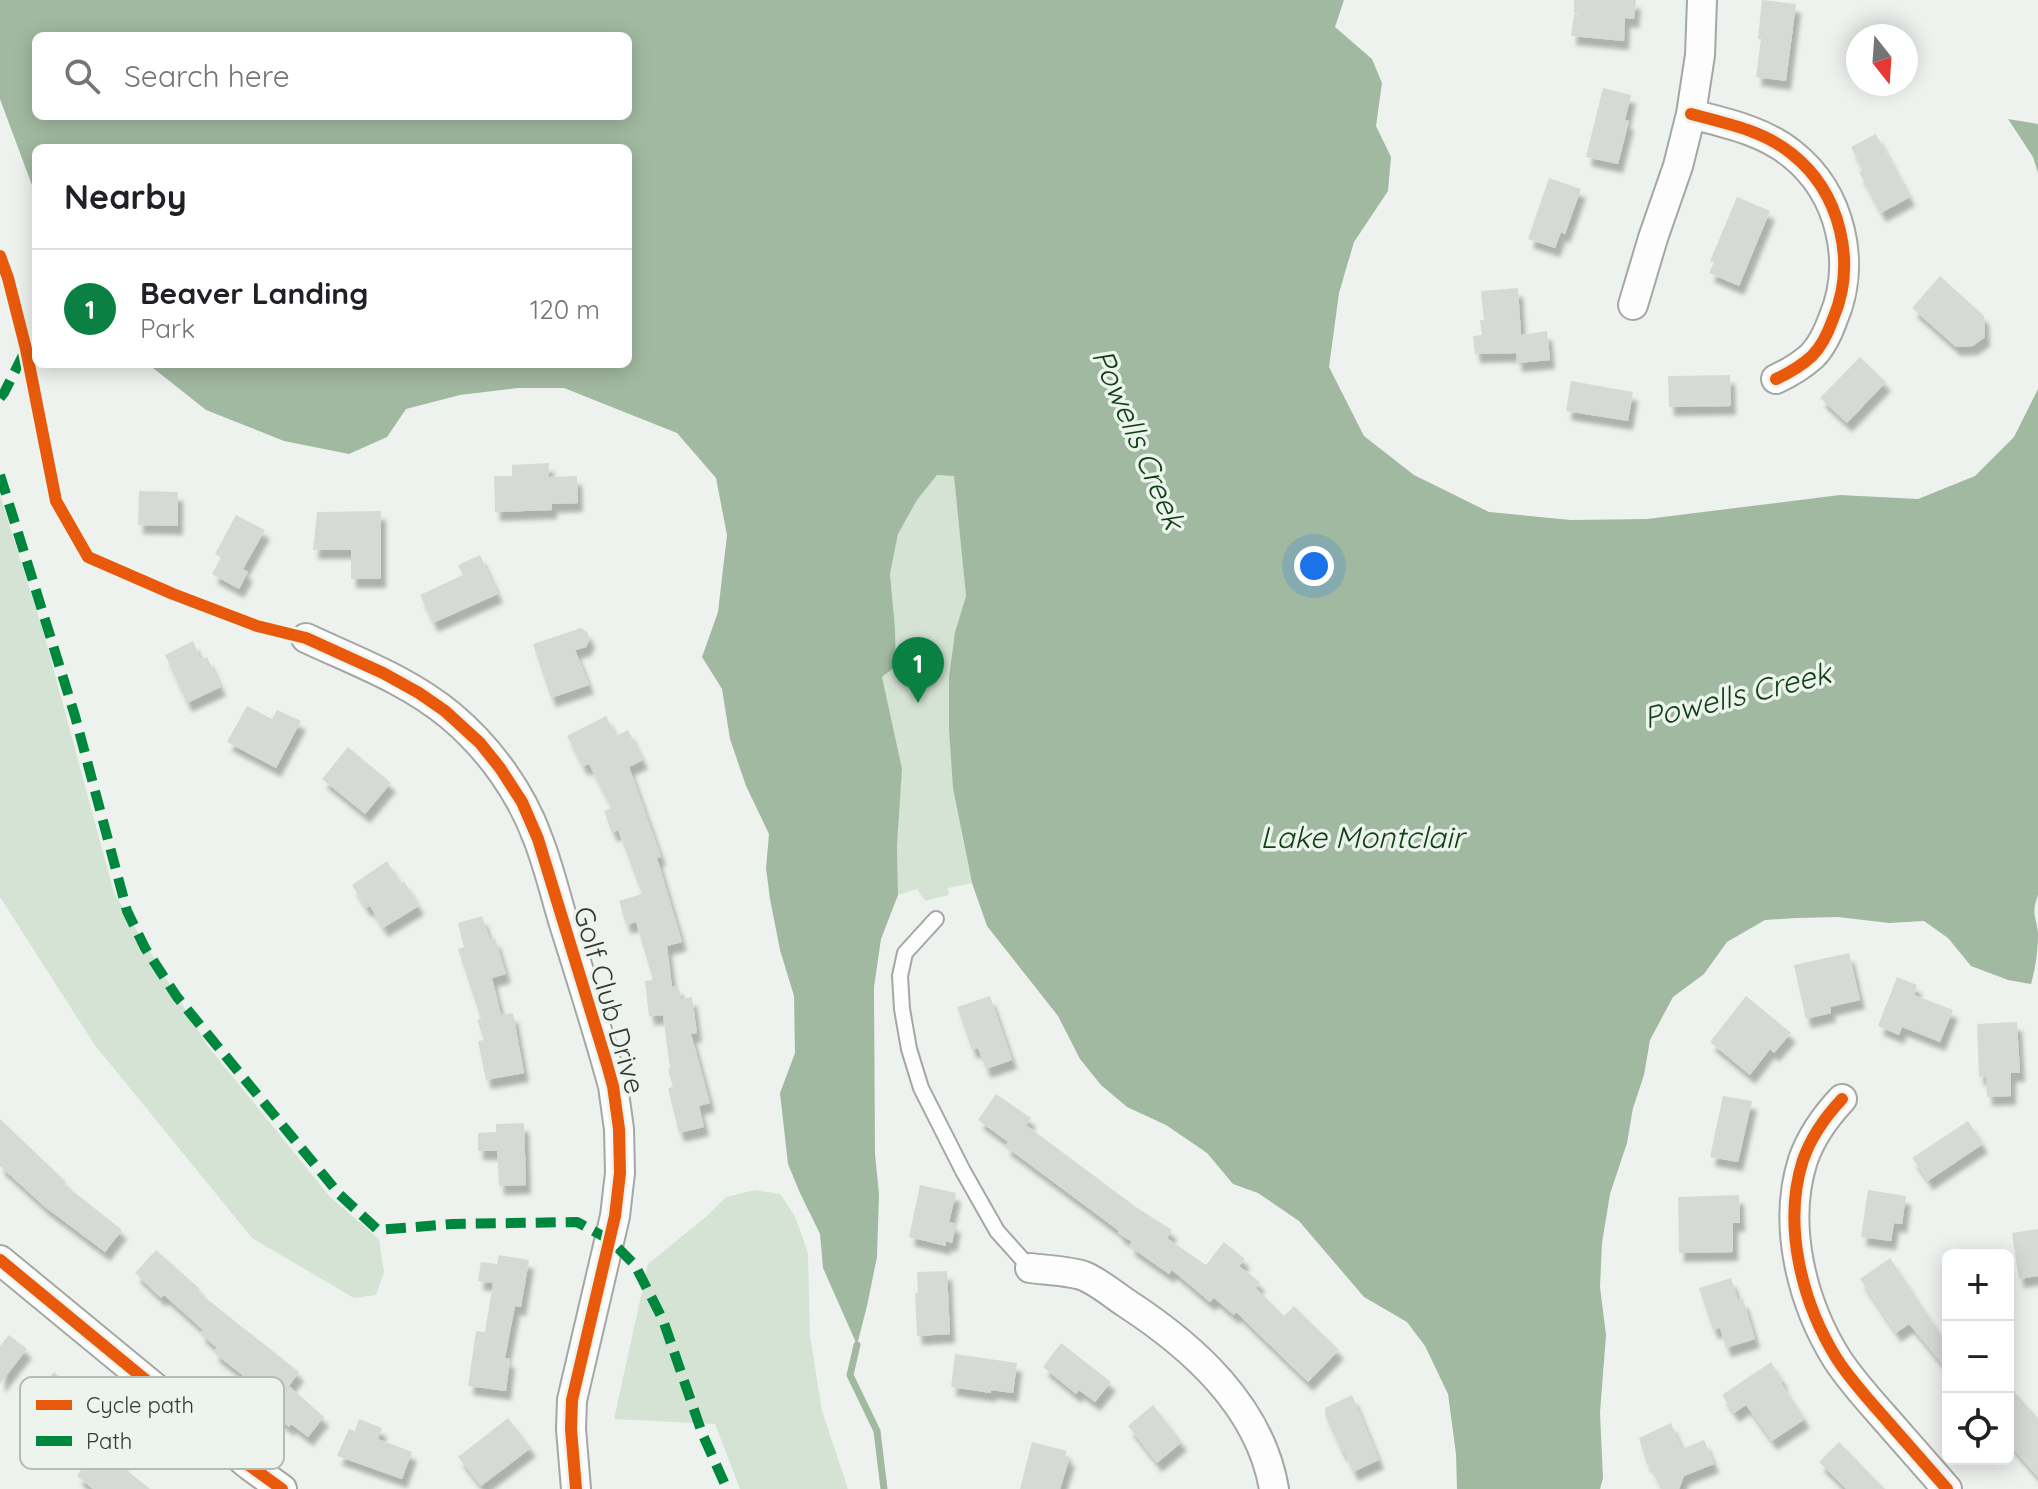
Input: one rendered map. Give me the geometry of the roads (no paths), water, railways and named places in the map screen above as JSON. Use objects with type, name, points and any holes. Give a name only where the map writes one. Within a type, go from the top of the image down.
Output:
[{"type":"street","points":[[1633,305],[1678,166],[1691,114],[1700,55],[1702,0]]},
{"type":"street","points":[[1691,114],[1770,138],[1794,155],[1822,189],[1840,229],[1845,278],[1839,306],[1827,335],[1814,354],[1797,369],[1776,379]]},
{"type":"street","name":"Golf Club Drive","points":[[306,638],[383,673],[451,716],[480,743],[500,768],[522,802],[538,839],[613,1086],[619,1129],[620,1173],[615,1216],[572,1400],[576,1489]]},
{"type":"street","points":[[1842,1099],[1816,1132],[1803,1159],[1797,1189],[1795,1222],[1799,1260],[1808,1298],[1838,1360],[1864,1395],[1947,1489]]},
{"type":"street","points":[[0,1260],[142,1377]]},
{"type":"street","points":[[1030,1268],[1085,1276],[1172,1336],[1209,1369],[1247,1418],[1263,1450],[1274,1489]]},
{"type":"street","points":[[254,1469],[282,1489]]},
{"type":"lane","points":[[936,919],[905,953],[900,976],[909,1049],[921,1088],[963,1171],[997,1231],[1030,1268]]},
{"type":"water","name":"Lake Montclair","points":[[0,0],[1344,0],[1335,27],[1372,59],[1382,83],[1376,126],[1391,157],[1388,191],[1354,242],[1339,293],[1329,367],[1364,436],[1414,475],[1489,512],[1571,520],[1647,519],[1840,495],[1918,499],[1975,476],[2014,437],[2038,389],[2038,895],[2034,911],[2038,933],[2031,984],[2008,980],[1971,966],[1948,938],[1924,921],[1889,923],[1838,917],[1765,920],[1727,942],[1704,974],[1673,997],[1650,1040],[1627,1143],[1610,1194],[1602,1243],[1600,1287],[1606,1335],[1600,1413],[1603,1478],[1600,1489],[1457,1489],[1448,1394],[1425,1346],[1407,1322],[1364,1297],[1299,1221],[1258,1193],[1233,1184],[1207,1153],[1166,1125],[1127,1107],[1101,1085],[1080,1059],[1058,1016],[987,926],[972,883],[953,788],[949,677],[955,632],[966,596],[954,476],[937,475],[917,500],[898,534],[890,574],[896,666],[882,677],[902,769],[897,845],[898,895],[881,939],[874,987],[875,1154],[879,1194],[877,1257],[857,1345],[823,1268],[820,1234],[788,1164],[780,1093],[795,1053],[794,996],[780,950],[770,899],[766,868],[769,834],[746,786],[730,739],[722,689],[702,657],[718,612],[727,535],[716,478],[677,433],[564,388],[518,388],[460,395],[406,409],[387,437],[349,454],[284,441],[206,410],[153,368],[632,368],[632,144],[32,144],[32,185],[0,99]]},
{"type":"water","points":[[2008,119],[2038,124],[2038,173],[2033,157]]},
{"type":"waterway","points":[[857,1345],[850,1375],[877,1431],[884,1489]]},
{"type":"place","name":"Beaver Landing","points":[[918,703]]},
{"type":"water label","name":"Powells Creek","points":[[1139,439]]},
{"type":"water label","name":"Powells Creek","points":[[1737,695]]}]
